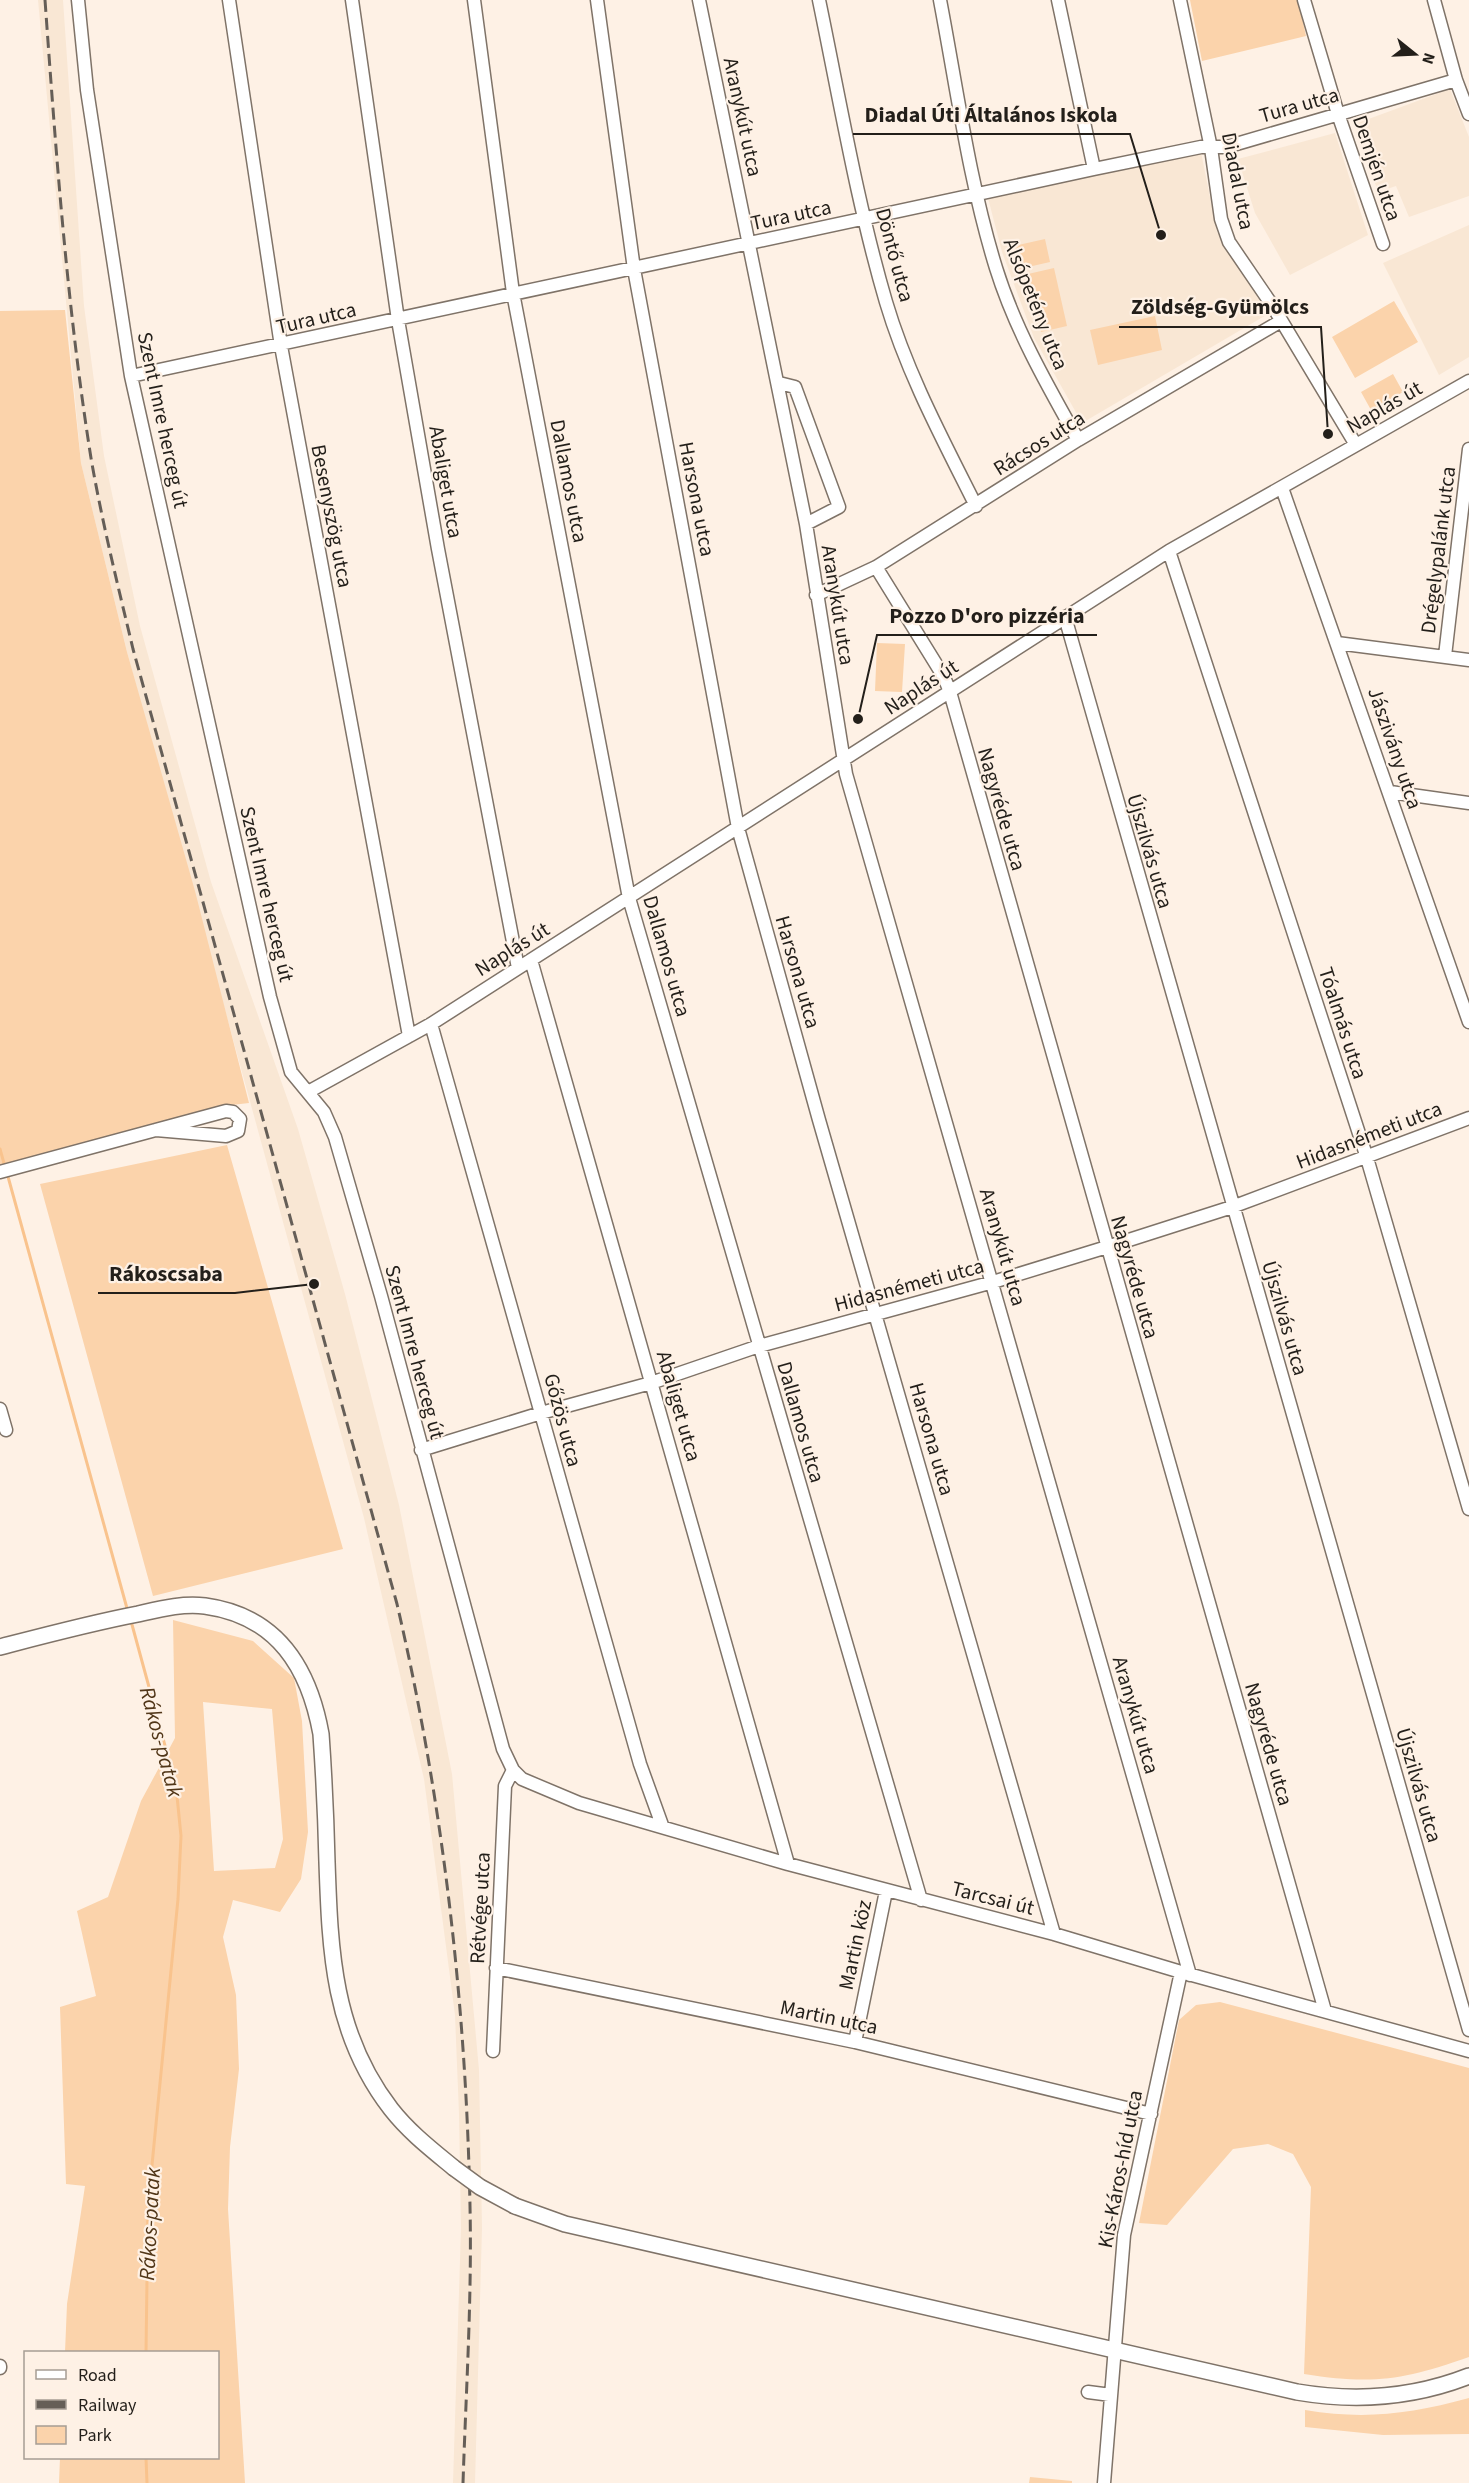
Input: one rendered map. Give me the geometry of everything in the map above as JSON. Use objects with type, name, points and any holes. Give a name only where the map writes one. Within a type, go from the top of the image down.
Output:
[{"type":"main road","points":[[0,1647],[112,1619],[177,1606],[206,1606],[245,1617],[267,1630],[282,1643],[305,1678],[316,1703],[321,1734],[331,1953],[341,2010],[354,2046],[391,2108],[414,2135],[480,2187],[515,2206],[566,2224],[1297,2392],[1335,2398],[1376,2398],[1419,2391],[1469,2376]]},
{"type":"street","name":"Szent Imre herceg út","points":[[78,0],[87,90],[131,376],[270,997],[291,1072],[324,1112],[335,1137],[381,1296],[503,1749],[513,1770]]},
{"type":"street","name":"Besenyszög utca","points":[[229,0],[281,346],[409,1036]]},
{"type":"street","name":"Abaliget utca","points":[[352,0],[398,320],[438,549],[518,968]]},
{"type":"street","name":"Dallamos utca","points":[[474,0],[513,293],[629,898],[921,1899]]},
{"type":"street","name":"Harsona utca","points":[[597,0],[634,269],[738,828],[819,1120],[1054,1934]]},
{"type":"street","name":"Aranykút utca","points":[[699,0],[779,383],[806,525],[843,760],[993,1282],[1185,1974]]},
{"type":"street","name":"Döntő utca","points":[[819,0],[865,219],[886,304],[924,402],[976,506]]},
{"type":"street","name":"Alsópetény utca","points":[[940,0],[978,194],[996,269],[1035,365],[1078,440]]},
{"type":"street","points":[[1058,0],[1094,169]]},
{"type":"street","name":"Diadal utca","points":[[1180,0],[1211,148],[1221,219],[1229,242],[1281,321],[1356,445]]},
{"type":"street","name":"Demjén utca","points":[[1304,0],[1338,114],[1383,244]]},
{"type":"street","points":[[1434,0],[1456,80],[1469,114]]},
{"type":"street","name":"Tura utca","points":[[131,376],[281,346],[513,293],[1094,169],[1201,147],[1226,147],[1456,80]]},
{"type":"street","name":"Rácsos utca","points":[[816,595],[876,567],[1078,440],[1281,321]]},
{"type":"street","name":"Naplás út","points":[[308,1092],[431,1024],[1169,551],[1469,381]]},
{"type":"street","name":"Aranykút utca","points":[[779,383],[795,387],[839,507],[806,525]]},
{"type":"street","name":"Drégelypalánk utca","points":[[1445,656],[1469,449]]},
{"type":"street","name":"Jászivány utca","points":[[1282,488],[1469,1022]]},
{"type":"street","name":"Tóalmás utca","points":[[1169,551],[1366,1158],[1469,1509]]},
{"type":"street","name":"Nagyréde utca","points":[[876,567],[944,677],[950,692],[1325,2011]]},
{"type":"street","name":"Újszilvás utca","points":[[1065,617],[1469,2030]]},
{"type":"street","points":[[1338,643],[1469,660]]},
{"type":"street","points":[[1390,792],[1469,803]]},
{"type":"street","name":"Abaliget utca","points":[[531,960],[788,1864]]},
{"type":"street","name":"Gőzös utca","points":[[431,1024],[640,1764],[662,1825]]},
{"type":"street","points":[[0,1172],[226,1111],[233,1112],[240,1119],[238,1131],[226,1136],[156,1130]]},
{"type":"street","name":"Hidasnémeti utca","points":[[421,1450],[541,1413],[651,1383],[759,1346],[993,1282],[1107,1247],[1232,1207],[1469,1118]]},
{"type":"street","points":[[0,1409],[6,1430]]},
{"type":"street","name":"Tarcsai út","points":[[513,1770],[522,1779],[559,1796],[788,1864],[1054,1934],[1185,1974],[1469,2051]]},
{"type":"street","name":"Rétvége utca","points":[[493,2051],[505,1786],[513,1770]]},
{"type":"street","name":"Martin köz","points":[[855,2042],[886,1891]]},
{"type":"street","name":"Martin utca","points":[[496,1968],[855,2042],[1151,2114]]},
{"type":"street","name":"Kis-Káros-híd utca","points":[[1104,2483],[1124,2235],[1185,1974]]},
{"type":"street","points":[[1088,2392],[1111,2395]]},
{"type":"shaded area","points":[[38,0],[63,0],[84,306],[104,456],[140,626],[211,882],[298,1129],[345,1294],[399,1505],[452,1774],[479,2070],[482,2228],[475,2483],[453,2483],[461,2228],[455,2015],[424,1779],[364,1518],[127,652],[81,463]]},
{"type":"shaded area","points":[[1450,89],[1469,137],[1469,196],[1409,217],[1396,186],[1378,192],[1355,124]]},
{"type":"shaded area","points":[[1335,133],[1368,235],[1290,275],[1255,213],[1238,159]]},
{"type":"shaded area","points":[[1201,152],[1217,232],[1268,314],[1082,423],[1034,338],[1002,252],[988,198]]},
{"type":"shaded area","points":[[1469,225],[1469,357],[1439,375],[1383,263]]},
{"type":"green space","points":[[1190,0],[1298,0],[1306,36],[1202,61]]},
{"type":"green space","points":[[1045,239],[1050,262],[1015,270],[1009,247]]},
{"type":"green space","points":[[1054,268],[1067,326],[1041,332],[1028,274]]},
{"type":"green space","points":[[1394,301],[1418,342],[1355,378],[1332,337]]},
{"type":"green space","points":[[65,310],[81,463],[127,652],[195,891],[249,1103],[223,1106],[0,1168],[0,311]]},
{"type":"green space","points":[[1155,316],[1162,350],[1098,365],[1090,330]]},
{"type":"green space","points":[[1393,374],[1403,392],[1371,410],[1361,392]]},
{"type":"green space","points":[[877,643],[905,644],[902,692],[875,691]]},
{"type":"green space","points":[[227,1145],[343,1549],[153,1596],[40,1184]]},
{"type":"green space","points":[[173,1620],[253,1641],[294,1678],[302,1721],[308,1832],[301,1879],[280,1912],[233,1900],[223,1937],[236,1995],[239,2069],[230,2147],[228,2209],[245,2483],[59,2483],[60,2459],[219,2459],[219,2351],[65,2351],[67,2304],[85,2186],[66,2184],[60,2007],[96,1996],[77,1911],[108,1897],[141,1801],[175,1738]],"holes":[[[203,1702],[272,1709],[283,1839],[275,1868],[214,1871]]]},
{"type":"green space","points":[[1220,2002],[1469,2068],[1469,2357],[1426,2371],[1369,2380],[1304,2374],[1311,2187],[1293,2154],[1268,2144],[1233,2149],[1167,2225],[1139,2223],[1179,2020],[1196,2005]]},
{"type":"green space","points":[[1469,2398],[1469,2434],[1383,2435],[1305,2427],[1305,2410],[1348,2415],[1387,2414]]},
{"type":"green space","points":[[1030,2477],[1072,2481],[1072,2483],[1029,2483]]},
{"type":"waterway","name":"Rákos-patak","points":[[0,1149],[5,1167]]},
{"type":"waterway","name":"Rákos-patak","points":[[7,1173],[128,1612]]},
{"type":"waterway","name":"Rákos-patak","points":[[131,1621],[176,1786],[181,1836],[178,1899],[148,2206],[146,2351]]},
{"type":"waterway","name":"Rákos-patak","points":[[146,2459],[147,2483]]},
{"type":"railway","points":[[45,0],[58,172],[75,344],[91,458],[105,530],[133,649],[397,1604],[427,1753],[449,1903],[468,2130],[470,2275],[463,2483]]},
{"type":"place","name":"Diadal Úti Általános Iskola","points":[[1161,235]]},
{"type":"place","name":"Zöldség-Gyümölcs","points":[[1328,434]]},
{"type":"place","name":"Pozzo D'oro pizzéria","points":[[858,719]]},
{"type":"place","name":"Rákoscsaba","points":[[314,1284]]}]
